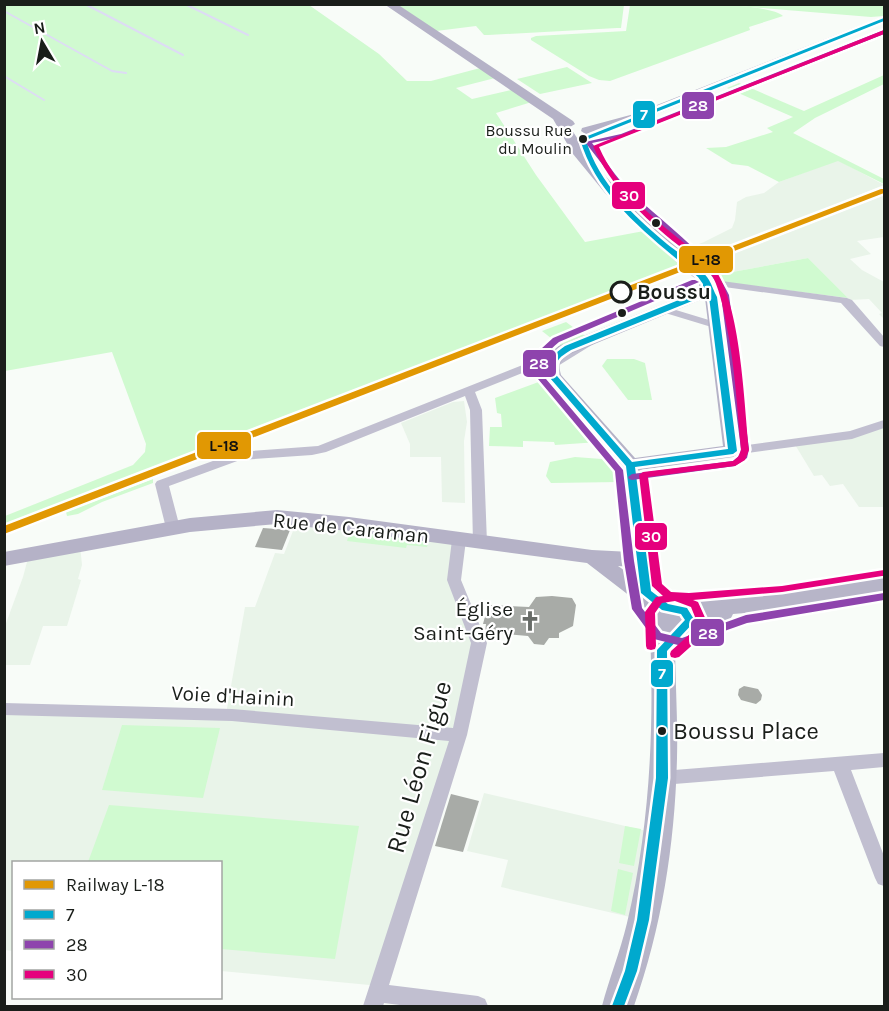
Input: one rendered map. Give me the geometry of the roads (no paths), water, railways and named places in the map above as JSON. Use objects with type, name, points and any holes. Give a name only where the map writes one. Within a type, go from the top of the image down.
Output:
[{"type":"main road","points":[[618,1006],[631,972],[643,920],[662,778],[672,624],[765,603],[885,585]]},
{"type":"street","points":[[389,4],[580,134],[586,159],[610,190],[659,239],[707,282],[843,300],[848,302],[885,344]]},
{"type":"street","points":[[580,134],[619,124],[885,19]]},
{"type":"street","points":[[173,528],[162,484],[238,456],[321,449],[520,371],[550,367],[596,338],[704,292],[707,289],[707,282]]},
{"type":"street","points":[[707,282],[717,326],[733,451]]},
{"type":"street","points":[[666,310],[717,326]]},
{"type":"street","points":[[520,371],[550,367]]},
{"type":"street","points":[[550,367],[630,465],[647,596],[652,612],[672,624]]},
{"type":"street","points":[[469,391],[476,410],[480,543]]},
{"type":"street","points":[[630,465],[852,435],[885,424]]},
{"type":"street","name":"Rue de Caraman","points":[[4,559],[173,528],[258,518],[298,518],[592,557],[641,560]]},
{"type":"street","name":"Rue Léon Figue","points":[[375,1000],[459,735],[479,643],[454,580],[459,540]]},
{"type":"street","name":"Rue de Caraman","points":[[592,557],[647,596]]},
{"type":"street","name":"Voie d'Hainin","points":[[4,709],[231,715],[459,735]]},
{"type":"street","points":[[662,778],[885,760]]},
{"type":"street","points":[[840,764],[885,878]]},
{"type":"street","points":[[375,1000],[477,1006]]},
{"type":"waterway","points":[[85,4],[183,55]]},
{"type":"waterway","points":[[185,4],[248,35]]},
{"type":"waterway","points":[[4,11],[112,71],[126,73]]},
{"type":"waterway","points":[[4,76],[44,100]]},
{"type":"rail line","name":"L-18","points":[[4,530],[884,191]]},
{"type":"place","name":"Boussu Rue du Moulin","points":[[583,139]]},
{"type":"place","name":"Boussu","points":[[621,292]]},
{"type":"place","name":"Église Saint-Géry","points":[[530,621]]},
{"type":"place","name":"Boussu Place","points":[[662,731]]}]
